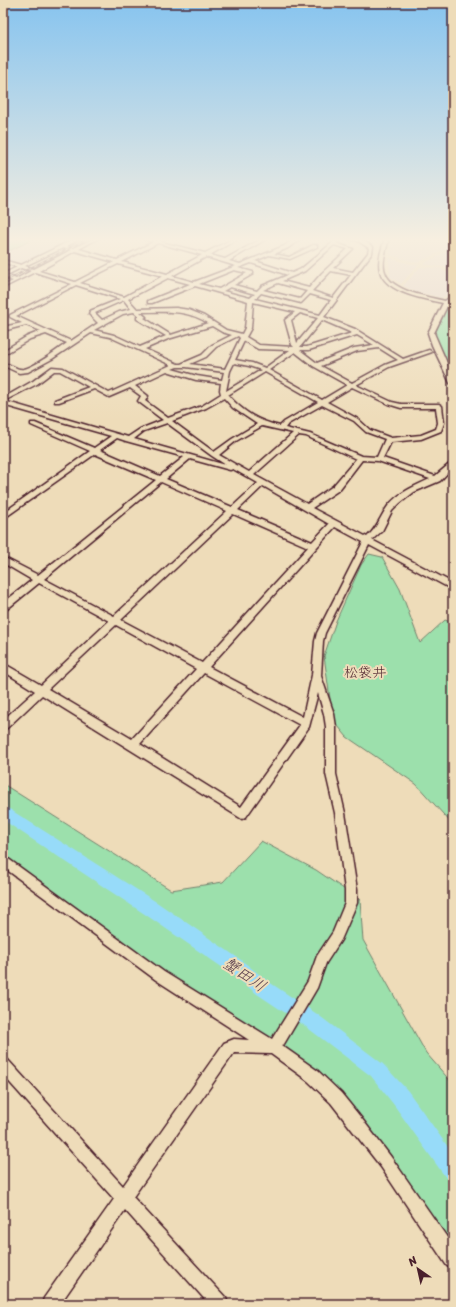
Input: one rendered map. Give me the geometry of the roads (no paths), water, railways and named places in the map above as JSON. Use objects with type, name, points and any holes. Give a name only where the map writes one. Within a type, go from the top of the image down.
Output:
[{"type":"street","points":[[12,316],[45,299]]},
{"type":"street","points":[[101,323],[99,319],[92,314],[92,312],[126,299],[135,311],[143,317],[139,318],[170,336]]},
{"type":"street","points":[[150,302],[157,299]]},
{"type":"street","points":[[247,299],[336,322],[380,346],[403,361]]},
{"type":"street","points":[[292,299],[301,301],[303,299]]},
{"type":"street","points":[[433,299],[450,304],[431,333],[453,383]]},
{"type":"street","points":[[251,300],[248,328],[241,336],[224,382],[223,390],[225,395],[236,406],[261,424],[308,435],[360,458],[379,459],[438,479]]},
{"type":"street","points":[[128,440],[142,430],[204,407],[266,370],[296,347],[335,300]]},
{"type":"street","points":[[4,365],[19,371],[26,371],[50,358],[70,343],[92,331],[101,323],[121,313],[135,311],[183,311],[199,316],[211,324],[241,336],[258,347],[296,347],[307,349],[357,333]]},
{"type":"street","points":[[3,312],[70,343]]},
{"type":"street","points":[[231,361],[250,364],[266,370],[321,402],[356,420],[368,431],[388,438],[389,440],[421,436],[434,433],[439,430],[441,423],[439,406],[401,406],[390,403],[352,384],[302,355],[295,345],[288,320],[298,312]]},
{"type":"street","points":[[3,329],[27,323]]},
{"type":"street","points":[[140,349],[170,336],[211,324]]},
{"type":"street","points":[[92,331],[112,336],[179,366],[204,356],[214,346],[241,336]]},
{"type":"street","points":[[3,353],[28,338],[45,332]]},
{"type":"street","points":[[318,365],[356,349],[380,346]]},
{"type":"street","points":[[281,429],[286,422],[352,384],[387,366],[429,352]]},
{"type":"street","points":[[50,358],[49,361],[52,369]]},
{"type":"street","points":[[3,400],[26,388],[52,369],[61,369],[109,395],[166,369],[179,366],[186,365],[227,371]]},
{"type":"street","points":[[166,369],[196,378],[224,382]]},
{"type":"street","points":[[131,386],[145,396],[141,401],[214,455],[334,523],[453,587]]},
{"type":"street","points":[[57,401],[94,387]]},
{"type":"street","points":[[3,403],[250,475]]},
{"type":"street","points":[[33,424],[314,546]]},
{"type":"street","points":[[214,455],[234,440],[261,424]]},
{"type":"street","points":[[250,475],[297,433]]},
{"type":"street","points":[[3,517],[116,436]]},
{"type":"street","points":[[379,459],[389,440]]},
{"type":"street","points":[[3,608],[40,580],[188,457]]},
{"type":"street","points":[[308,507],[336,488],[360,458]]},
{"type":"street","points":[[3,667],[133,745],[242,814],[306,724],[317,675],[319,641],[321,634],[368,540],[379,530],[391,507],[398,500],[410,491],[438,479],[453,464]]},
{"type":"street","points":[[3,726],[117,621],[263,482]]},
{"type":"street","points":[[133,745],[334,523]]},
{"type":"street","points":[[3,560],[306,724]]},
{"type":"street","points":[[50,1304],[229,1048],[279,1039],[313,984],[321,960],[337,936],[351,903],[351,890],[340,813],[331,774],[331,727],[329,714],[317,675]]},
{"type":"street","points":[[3,860],[160,976],[279,1039],[313,1076],[336,1098],[386,1162],[453,1260]]},
{"type":"street","points":[[3,1065],[220,1304]]},
{"type":"waterway","name":"蟹田川","points":[[3,812],[152,909],[235,966],[263,988],[311,1020],[377,1070],[401,1098],[453,1171]]},
{"type":"district","name":"松袋井","points":[[365,672]]}]
